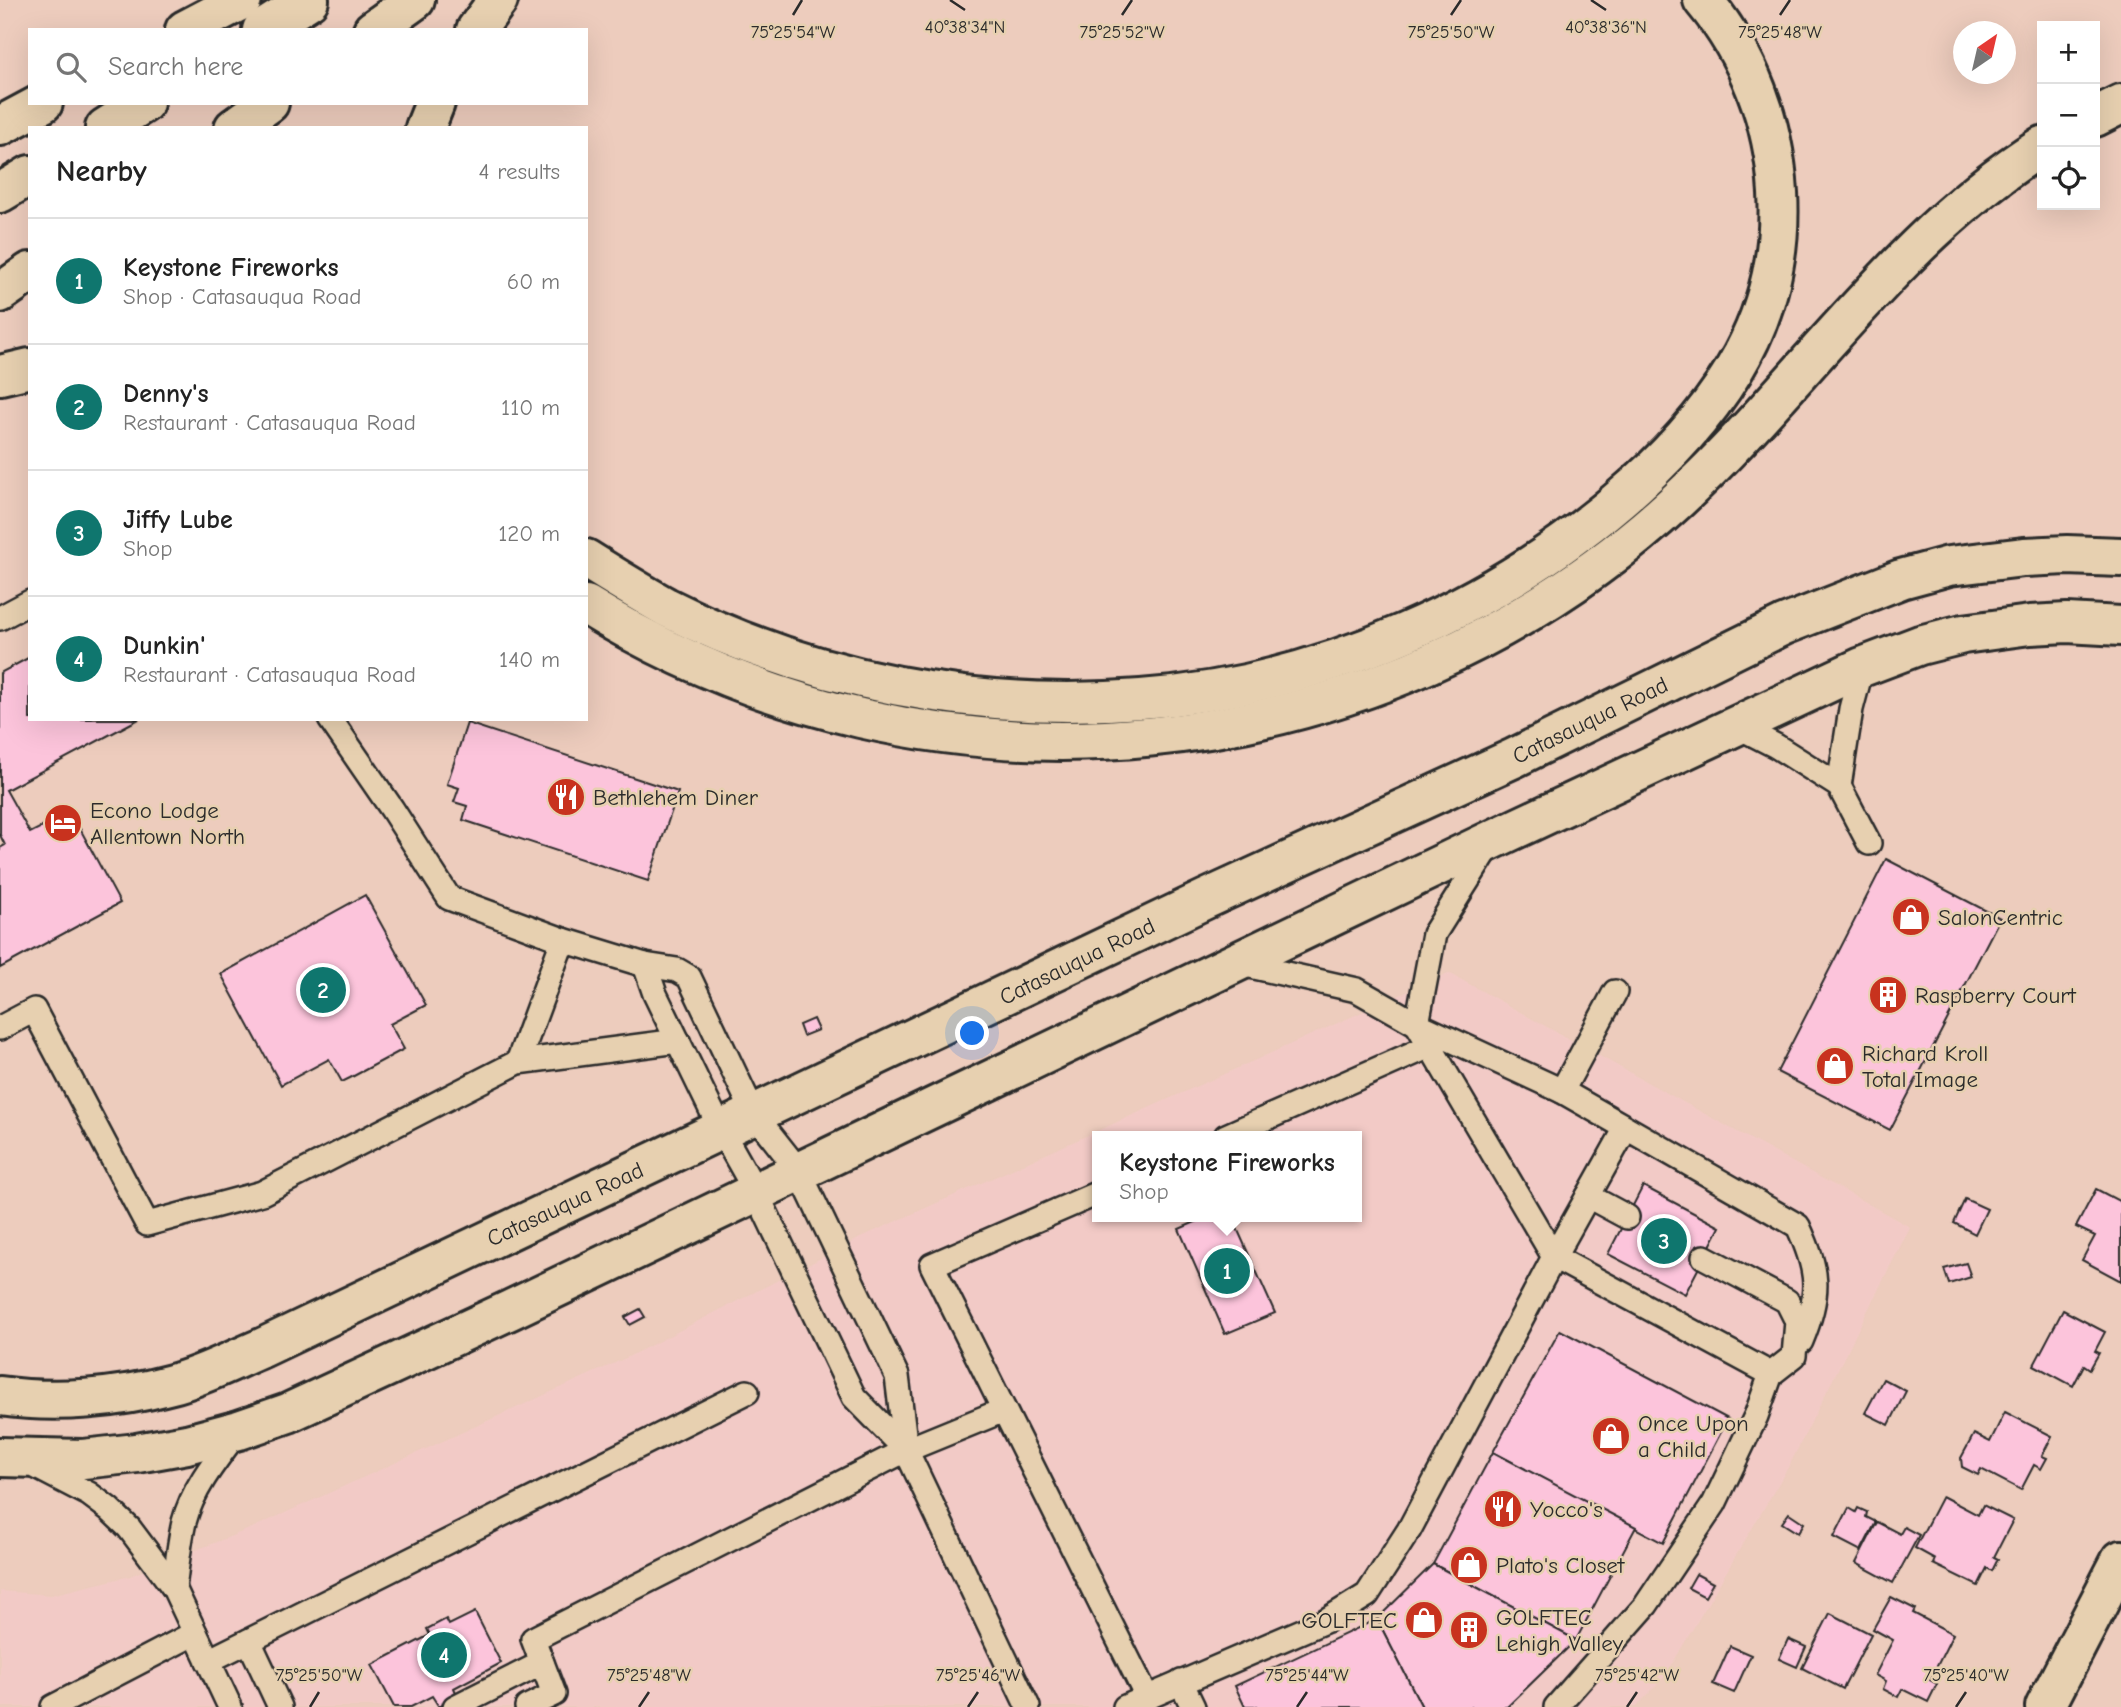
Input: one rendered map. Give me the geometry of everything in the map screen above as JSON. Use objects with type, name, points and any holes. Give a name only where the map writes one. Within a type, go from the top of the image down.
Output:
[{"type":"main road","points":[[189,28],[242,0]]},
{"type":"main road","points":[[265,28],[309,0]]},
{"type":"main road","points":[[376,28],[415,0]]},
{"type":"main road","points":[[477,28],[498,0]]},
{"type":"main road","points":[[588,560],[667,607],[755,646],[801,661],[848,675],[938,694],[1035,702],[1143,699],[1251,682],[1358,650],[1466,603],[1518,574],[1565,542],[1613,506],[1653,469],[1709,409],[1731,378],[1763,311],[1773,277],[1778,243],[1777,174],[1772,141],[1753,81],[1724,28],[1703,0]]},
{"type":"main road","points":[[2100,114],[2121,104]]},
{"type":"main road","points":[[0,125],[39,105]]},
{"type":"main road","points":[[108,126],[141,105]]},
{"type":"main road","points":[[237,126],[266,105]]},
{"type":"main road","points":[[426,126],[434,105]]},
{"type":"main road","points":[[588,606],[649,641],[742,682],[839,713],[933,732],[981,738],[1090,742],[1204,731],[1315,706],[1417,669],[1484,638],[1538,607],[1618,551],[1680,498],[1723,455],[1902,261],[1978,191],[2040,147]]},
{"type":"main road","points":[[0,193],[28,175]]},
{"type":"main road","points":[[0,293],[28,273]]},
{"type":"main road","points":[[0,375],[28,368]]},
{"type":"main road","name":"Catasauqua Road","points":[[0,1396],[25,1399],[127,1394],[173,1384],[241,1357],[1206,899],[1514,758],[1784,625],[1901,579],[1949,566],[2024,557],[2121,557]]},
{"type":"main road","points":[[10,1458],[83,1459],[137,1453],[187,1444],[288,1413],[1494,839],[1862,667],[1920,645],[1963,634],[2067,623],[2121,626]]},
{"type":"main road","points":[[2045,1707],[2121,1560]]},
{"type":"lane","points":[[0,618],[28,603]]},
{"type":"lane","points":[[1839,786],[1851,709],[1862,667]]},
{"type":"lane","points":[[331,721],[449,898],[563,940],[645,965],[677,970],[689,977],[754,1114],[799,1171],[897,1376],[906,1450],[1028,1707]]},
{"type":"lane","points":[[1737,726],[1776,746],[1839,786],[1869,843]]},
{"type":"lane","points":[[1494,839],[1434,934],[1418,1024],[1554,1257],[1771,1374]]},
{"type":"lane","points":[[518,1062],[563,940]]},
{"type":"lane","points":[[1237,963],[1357,990],[1418,1024],[1562,1091],[1798,1226],[1810,1253],[1816,1287],[1809,1321],[1794,1356],[1771,1374],[1756,1416],[1714,1504],[1646,1605],[1556,1707]]},
{"type":"lane","points":[[645,965],[655,994],[721,1130],[756,1192],[854,1397],[906,1450]]},
{"type":"lane","points":[[1562,1091],[1615,992]]},
{"type":"lane","points":[[0,1028],[34,1010],[147,1224],[262,1193],[518,1062],[678,1041]]},
{"type":"lane","points":[[1237,1131],[1430,1046]]},
{"type":"lane","points":[[1125,1707],[1325,1621],[1367,1595],[1409,1530],[1626,1128]]},
{"type":"lane","points":[[1092,1195],[933,1265],[1147,1697]]},
{"type":"lane","points":[[1588,1196],[1627,1217]]},
{"type":"lane","points":[[1704,1257],[1787,1301],[1797,1321],[1794,1356]]},
{"type":"lane","points":[[208,1661],[747,1392]]},
{"type":"lane","points":[[527,1707],[554,1694],[533,1639],[906,1450],[1004,1410]]},
{"type":"lane","points":[[174,1588],[184,1521],[194,1496],[239,1430]]},
{"type":"lane","points":[[10,1458],[67,1481],[109,1509],[129,1528],[174,1588],[230,1707]]},
{"type":"lane","points":[[53,1707],[195,1633]]},
{"type":"lane","points":[[248,1641],[280,1707]]},
{"type":"lane","points":[[455,1707],[542,1663]]},
{"type":"lane","points":[[1181,1682],[1193,1707]]},
{"type":"shaded area","points":[[1449,973],[1910,1227],[1790,1464],[1665,1676],[1636,1707],[0,1707],[0,1591],[51,1595],[130,1576],[252,1528],[626,1358],[870,1233],[1092,1133],[1092,1222],[1362,1222],[1362,1131],[1097,1131]]},
{"type":"building","name":"Econo Lodge Allentown North","points":[[28,658],[28,721],[135,721],[6,790],[30,833],[71,812],[120,903],[0,968],[0,848],[5,845],[0,835],[0,673]]},
{"type":"building","name":"Bethlehem Diner","points":[[467,723],[678,792],[648,881],[463,820],[467,806],[454,802],[459,788],[447,784]]},
{"type":"building","name":"Raspberry Court","points":[[1886,859],[2000,918],[1890,1130],[1777,1072]]},
{"type":"building","points":[[365,895],[426,1005],[390,1024],[404,1049],[342,1082],[329,1059],[281,1085],[221,974]]},
{"type":"building","points":[[813,1019],[818,1030],[803,1036],[799,1025]]},
{"type":"building","points":[[1643,1186],[1720,1227],[1685,1294],[1608,1254]]},
{"type":"building","points":[[2096,1189],[2121,1202],[2121,1281],[2082,1260],[2095,1236],[2076,1227]]},
{"type":"building","points":[[1965,1199],[1987,1209],[1975,1234],[1954,1223]]},
{"type":"building","points":[[1195,1222],[1234,1222],[1275,1313],[1225,1334],[1179,1229]]},
{"type":"building","points":[[1966,1263],[1971,1277],[1949,1284],[1944,1269]]},
{"type":"building","points":[[640,1309],[645,1317],[630,1325],[625,1317]]},
{"type":"building","points":[[2063,1310],[2105,1332],[2095,1351],[2099,1353],[2090,1369],[2084,1365],[2073,1386],[2034,1365]]},
{"type":"building","name":"Once Upon a Child","points":[[1560,1330],[1728,1419],[1663,1543],[1493,1452]]},
{"type":"building","points":[[1883,1379],[1906,1391],[1889,1425],[1865,1413]]},
{"type":"building","points":[[2005,1412],[2052,1436],[2042,1456],[2047,1458],[2041,1469],[2034,1465],[2021,1490],[1981,1469],[1978,1475],[1962,1467],[1961,1458],[1974,1434],[1990,1442]]},
{"type":"building","points":[[1493,1452],[1636,1527],[1576,1640],[1433,1564]]},
{"type":"building","points":[[1942,1496],[1978,1515],[1983,1505],[2013,1520],[1994,1557],[1998,1559],[1992,1571],[1987,1568],[1978,1586],[1933,1564],[1935,1559],[1915,1548]]},
{"type":"building","points":[[1849,1508],[1856,1512],[1858,1508],[1867,1512],[1866,1517],[1876,1522],[1861,1551],[1834,1537]]},
{"type":"building","points":[[1789,1513],[1804,1523],[1798,1533],[1782,1523]]},
{"type":"building","points":[[1877,1522],[1900,1534],[1904,1527],[1919,1535],[1893,1583],[1856,1563]]},
{"type":"building","name":"GOLFTEC Lehigh Valley","points":[[1433,1564],[1576,1640],[1507,1707],[1422,1707],[1377,1619]]},
{"type":"building","points":[[1696,1574],[1713,1583],[1705,1597],[1688,1588]]},
{"type":"building","points":[[1891,1597],[1915,1609],[1913,1613],[1953,1634],[1930,1680],[1937,1684],[1928,1702],[1902,1689],[1898,1697],[1883,1689],[1886,1681],[1875,1675],[1893,1640],[1873,1629]]},
{"type":"building","points":[[475,1612],[501,1663],[454,1688],[458,1697],[439,1707],[432,1696],[411,1707],[394,1707],[372,1665],[430,1635],[427,1629],[446,1619],[449,1625]]},
{"type":"building","points":[[1830,1613],[1871,1634],[1843,1689],[1802,1668]]},
{"type":"building","points":[[1377,1619],[1422,1707],[1245,1707],[1235,1686]]},
{"type":"building","points":[[1788,1639],[1806,1647],[1797,1667],[1779,1659]]},
{"type":"building","points":[[1730,1646],[1751,1655],[1734,1693],[1713,1684]]},
{"type":"place","name":"Bethlehem Diner","points":[[566,797]]},
{"type":"place","name":"Econo Lodge Allentown North","points":[[63,823]]},
{"type":"place","name":"SalonCentric","points":[[1911,917]]},
{"type":"place","name":"Denny's","points":[[323,990]]},
{"type":"place","name":"Raspberry Court","points":[[1888,995]]},
{"type":"place","name":"Richard Kroll Total Image","points":[[1835,1066]]},
{"type":"place","name":"Jiffy Lube","points":[[1664,1241]]},
{"type":"place","name":"Keystone Fireworks","points":[[1227,1271]]},
{"type":"place","name":"Once Upon a Child","points":[[1611,1436]]},
{"type":"place","name":"Yocco's","points":[[1503,1509]]},
{"type":"place","name":"Plato's Closet","points":[[1469,1565]]},
{"type":"place","name":"GOLFTEC","points":[[1424,1620]]},
{"type":"place","name":"GOLFTEC Lehigh Valley","points":[[1469,1630]]},
{"type":"place","name":"Dunkin'","points":[[444,1655]]}]
